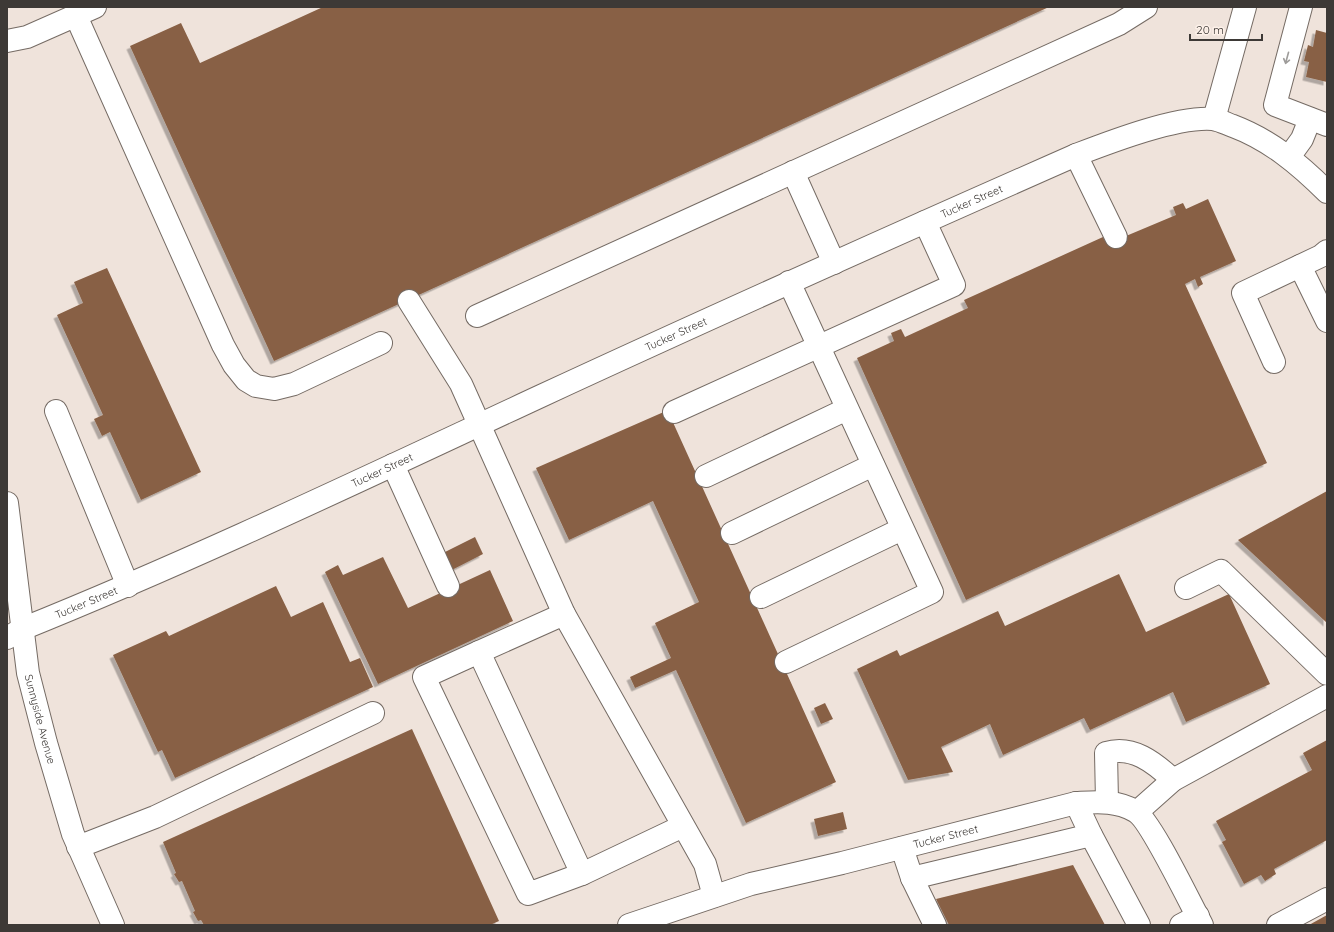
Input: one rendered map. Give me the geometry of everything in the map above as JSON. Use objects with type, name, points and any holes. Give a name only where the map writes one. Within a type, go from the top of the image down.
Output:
[{"type":"street","points":[[477,316],[1120,24],[1146,7]]},
{"type":"street","points":[[1214,120],[1245,7]]},
{"type":"street","points":[[1289,156],[1318,122],[1275,105],[1301,7]]},
{"type":"street","points":[[7,41],[27,37],[86,11],[223,345],[234,365],[246,380],[256,386],[274,389],[294,384],[381,343]]},
{"type":"street","name":"Tucker Street","points":[[12,630],[128,586],[789,282],[1076,156],[1116,140],[1164,126],[1196,120],[1214,120],[1255,134],[1289,156],[1327,192]]},
{"type":"street","points":[[1076,156],[1116,237]]},
{"type":"street","points":[[793,172],[834,263]]},
{"type":"street","points":[[674,412],[954,285],[925,222]]},
{"type":"street","points":[[1274,362],[1243,293],[1321,256],[1327,251]]},
{"type":"street","points":[[1300,266],[1327,322]]},
{"type":"street","points":[[786,662],[932,592],[789,282]]},
{"type":"street","points":[[409,301],[461,384],[564,614],[705,864],[714,896]]},
{"type":"street","points":[[706,476],[848,409]]},
{"type":"street","points":[[56,411],[128,586]]},
{"type":"street","points":[[393,465],[448,586]]},
{"type":"street","points":[[732,533],[873,465]]},
{"type":"street","name":"Sunnyside Avenue","points":[[7,504],[12,630],[28,673],[46,743],[78,847],[113,925]]},
{"type":"street","points":[[761,597],[902,529]]},
{"type":"street","points":[[1186,588],[1221,571],[1327,674]]},
{"type":"street","points":[[564,614],[424,677],[528,894],[582,874],[683,826]]},
{"type":"street","points":[[478,652],[582,874]]},
{"type":"street","points":[[1194,922],[1149,827],[1137,812],[1173,780],[1327,696]]},
{"type":"street","points":[[78,847],[155,817],[373,713]]},
{"type":"street","points":[[1107,801],[1106,753],[1114,750],[1139,754],[1155,763],[1173,780]]},
{"type":"street","name":"Tucker Street","points":[[629,925],[752,884],[902,848],[1076,803],[1107,801],[1137,812]]},
{"type":"street","points":[[1076,803],[1091,835],[1139,925]]},
{"type":"street","points":[[912,878],[1091,835]]},
{"type":"street","points":[[902,848],[912,878],[935,925]]},
{"type":"street","points":[[1278,925],[1327,899]]},
{"type":"building","points":[[323,7],[1049,7],[274,361],[130,46],[181,23],[200,63]]},
{"type":"building","points":[[1316,30],[1327,33],[1327,82],[1306,77],[1309,62],[1304,61],[1308,45],[1313,47]]},
{"type":"building","points":[[1208,199],[1236,261],[1200,277],[1203,284],[1198,287],[1195,279],[1185,284],[1267,463],[966,600],[857,358],[894,341],[891,333],[901,329],[905,337],[968,308],[964,300],[1103,237],[1107,244],[1176,215],[1173,207],[1183,203],[1186,209]]},
{"type":"building","points":[[107,268],[201,472],[141,500],[110,432],[102,436],[94,419],[103,415],[57,315],[83,303],[74,282]]},
{"type":"building","points":[[666,411],[671,418],[836,782],[746,823],[676,670],[635,688],[630,677],[671,658],[655,623],[699,602],[653,501],[569,540],[536,468]]},
{"type":"building","points":[[1327,491],[1327,623],[1238,540]]},
{"type":"building","points":[[475,537],[483,554],[444,574],[435,557]]},
{"type":"building","points":[[383,557],[408,608],[490,570],[513,621],[378,684],[325,572],[338,565],[343,575]]},
{"type":"building","points":[[1119,574],[1146,632],[1229,594],[1270,684],[1186,722],[1173,692],[1090,730],[1084,718],[1003,755],[990,724],[941,747],[953,772],[908,780],[857,669],[897,650],[900,656],[998,611],[1005,626]]},
{"type":"building","points":[[276,586],[291,617],[323,602],[350,662],[360,658],[373,687],[175,778],[162,750],[158,752],[113,655],[166,631],[169,636]]},
{"type":"building","points":[[825,703],[833,719],[821,724],[814,708]]},
{"type":"building","points":[[412,729],[499,921],[490,925],[204,925],[201,920],[198,921],[193,912],[195,911],[182,881],[179,882],[174,874],[176,873],[163,842]]},
{"type":"building","points":[[1327,740],[1327,840],[1274,869],[1276,874],[1265,881],[1261,875],[1244,884],[1222,842],[1226,840],[1216,821],[1312,770],[1303,753]]},
{"type":"building","points":[[843,812],[847,829],[818,836],[814,819]]},
{"type":"building","points":[[1073,865],[1105,925],[949,925],[936,899]]},
{"type":"building","points":[[1327,915],[1327,925],[1309,925]]}]
